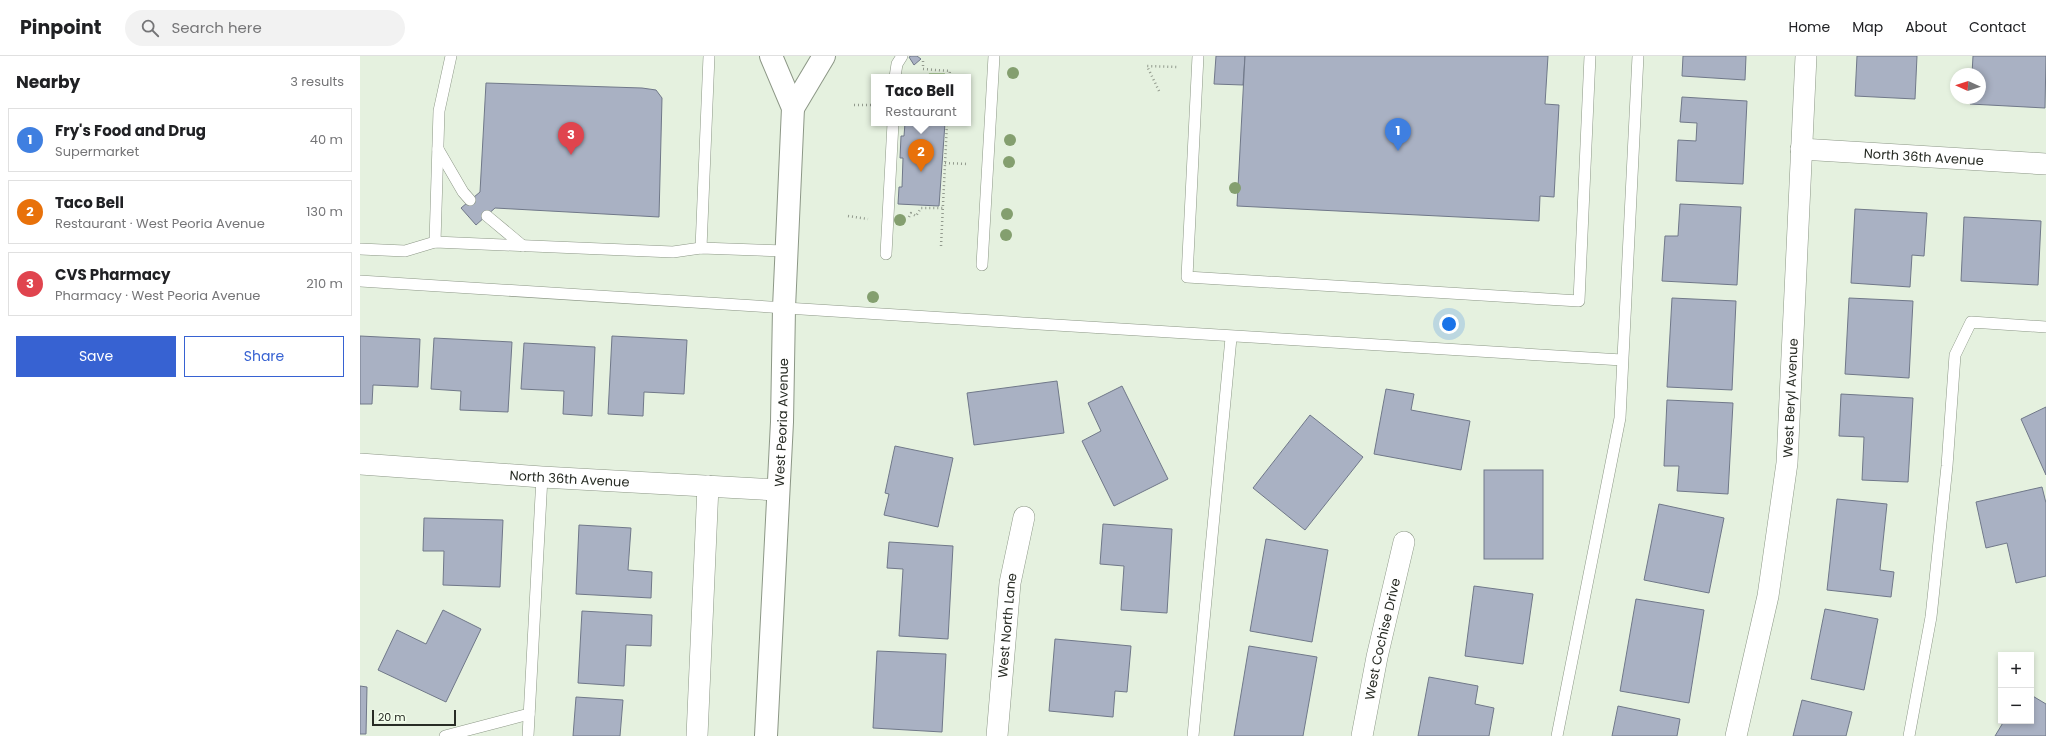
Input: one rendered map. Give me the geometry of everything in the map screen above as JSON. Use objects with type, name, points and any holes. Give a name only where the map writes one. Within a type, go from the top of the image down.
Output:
[{"type":"main road","name":"West Peoria Avenue","points":[[766,736],[782,422],[784,308],[793,108],[771,56]]},
{"type":"main road","name":"West Peoria Avenue","points":[[793,108],[824,56]]},
{"type":"street","name":"West Beryl Avenue","points":[[1736,736],[1768,596],[1787,463],[1806,56]]},
{"type":"street","name":"North 36th Avenue","points":[[1801,149],[2046,164]]},
{"type":"street","name":"North 36th Avenue","points":[[360,464],[542,477],[778,490]]},
{"type":"street","points":[[697,736],[708,486]]},
{"type":"street","name":"West North Lane","points":[[997,736],[1010,583],[1024,517]]},
{"type":"street","name":"West Cochise Drive","points":[[1362,736],[1377,657],[1404,542]]},
{"type":"lane","points":[[435,242],[439,110],[451,56]]},
{"type":"lane","points":[[701,248],[709,56]]},
{"type":"lane","points":[[895,74],[897,64],[902,56]]},
{"type":"lane","points":[[982,265],[994,56]]},
{"type":"lane","points":[[1198,56],[1187,277],[1579,300],[1590,56]]},
{"type":"lane","points":[[1557,736],[1620,418],[1638,56]]},
{"type":"lane","points":[[886,254],[893,126]]},
{"type":"lane","points":[[438,148],[463,192],[470,200]]},
{"type":"lane","points":[[487,216],[522,246]]},
{"type":"lane","points":[[360,249],[404,252],[435,242],[673,252],[701,248],[786,251]]},
{"type":"lane","points":[[360,281],[1232,338],[1622,360]]},
{"type":"lane","points":[[1909,736],[1931,617],[1947,466],[1955,355],[1971,322],[2046,327]]},
{"type":"lane","points":[[1193,736],[1232,338]]},
{"type":"lane","points":[[528,736],[542,477]]},
{"type":"lane","points":[[445,736],[529,714]]},
{"type":"path","points":[[924,56],[923,69],[950,71],[950,74]]},
{"type":"path","points":[[1159,91],[1147,66],[1178,67]]},
{"type":"path","points":[[854,104],[871,105]]},
{"type":"path","points":[[941,246],[947,126]]},
{"type":"path","points":[[945,163],[973,165]]},
{"type":"path","points":[[908,218],[912,213],[916,216],[921,208],[943,208]]},
{"type":"path","points":[[848,216],[870,220]]},
{"type":"green space","points":[[929,73],[945,73],[945,74]]},
{"type":"building","points":[[917,56],[921,59],[914,65],[909,57]]},
{"type":"building","points":[[1216,56],[1245,56],[1243,85],[1214,84]]},
{"type":"building","points":[[1245,56],[1548,56],[1545,104],[1559,105],[1554,197],[1540,196],[1539,221],[1237,206]]},
{"type":"building","points":[[1683,56],[1746,56],[1745,80],[1682,76]]},
{"type":"building","points":[[1857,56],[1917,56],[1915,99],[1855,96]]},
{"type":"building","points":[[1973,56],[2046,56],[2045,108],[1970,104],[1986,104],[1986,68],[1972,68]]},
{"type":"building","points":[[486,83],[642,88],[656,90],[662,98],[659,217],[495,208],[476,225],[461,208],[480,192]]},
{"type":"building","points":[[1682,97],[1747,101],[1743,184],[1676,181],[1678,140],[1696,141],[1697,123],[1680,122]]},
{"type":"building","points":[[905,126],[945,126],[939,206],[898,204],[899,187],[902,187],[903,158],[900,158],[901,136],[904,136]]},
{"type":"building","points":[[1680,204],[1741,207],[1737,285],[1662,281],[1665,236],[1678,236]]},
{"type":"building","points":[[1855,209],[1927,213],[1924,256],[1912,255],[1910,287],[1851,283]]},
{"type":"building","points":[[1964,217],[2041,221],[2038,285],[1961,281]]},
{"type":"building","points":[[1672,298],[1736,301],[1732,390],[1667,387]]},
{"type":"building","points":[[1849,298],[1913,301],[1909,378],[1845,374]]},
{"type":"building","points":[[360,336],[420,339],[418,387],[373,385],[372,404],[360,404]]},
{"type":"building","points":[[612,336],[687,340],[684,394],[644,392],[643,416],[608,414]]},
{"type":"building","points":[[434,338],[512,342],[508,412],[460,410],[461,391],[431,389]]},
{"type":"building","points":[[524,343],[595,347],[592,416],[563,414],[564,391],[521,389]]},
{"type":"building","points":[[1057,381],[1064,433],[974,445],[967,393]]},
{"type":"building","points":[[1122,386],[1168,479],[1114,506],[1082,441],[1101,431],[1088,403]]},
{"type":"building","points":[[1386,389],[1414,394],[1411,410],[1470,421],[1461,470],[1374,454]]},
{"type":"building","points":[[1841,394],[1913,398],[1908,482],[1862,480],[1864,437],[1839,436]]},
{"type":"building","points":[[1667,400],[1733,403],[1728,494],[1677,491],[1679,466],[1664,466]]},
{"type":"building","points":[[2046,407],[2046,475],[2021,419]]},
{"type":"building","points":[[1310,415],[1363,457],[1305,530],[1253,488]]},
{"type":"building","points":[[895,446],[953,458],[938,527],[884,515],[889,494],[885,493]]},
{"type":"building","points":[[1484,470],[1543,470],[1543,559],[1484,559]]},
{"type":"building","points":[[2042,487],[2046,503],[2046,576],[2016,583],[2007,543],[1986,548],[1976,502]]},
{"type":"building","points":[[1837,499],[1887,504],[1880,570],[1894,572],[1891,597],[1827,590]]},
{"type":"building","points":[[1659,504],[1724,518],[1709,593],[1644,580]]},
{"type":"building","points":[[424,518],[503,520],[500,587],[443,585],[444,551],[423,551]]},
{"type":"building","points":[[1103,524],[1172,529],[1167,613],[1121,610],[1124,566],[1100,564]]},
{"type":"building","points":[[579,525],[631,528],[628,570],[652,572],[651,598],[576,594]]},
{"type":"building","points":[[1266,539],[1328,550],[1312,642],[1250,631]]},
{"type":"building","points":[[889,542],[953,546],[948,639],[899,636],[903,569],[887,568]]},
{"type":"building","points":[[1474,586],[1533,594],[1523,664],[1465,656]]},
{"type":"building","points":[[1636,599],[1704,610],[1689,703],[1620,691]]},
{"type":"building","points":[[1825,609],[1878,619],[1864,690],[1811,679]]},
{"type":"building","points":[[443,610],[481,629],[446,702],[378,670],[397,630],[426,644]]},
{"type":"building","points":[[582,611],[652,615],[651,646],[626,645],[624,686],[578,683]]},
{"type":"building","points":[[1055,639],[1131,646],[1127,692],[1115,691],[1113,717],[1049,711]]},
{"type":"building","points":[[1249,646],[1317,657],[1303,736],[1234,736]]},
{"type":"building","points":[[877,651],[946,654],[942,732],[873,728]]},
{"type":"building","points":[[1429,677],[1478,686],[1475,704],[1494,708],[1489,736],[1418,736]]},
{"type":"building","points":[[360,686],[367,687],[366,734],[360,734]]},
{"type":"building","points":[[576,697],[623,700],[620,736],[573,736]]},
{"type":"building","points":[[2034,697],[2046,704],[2046,736],[1995,736],[2002,724],[2034,724]]},
{"type":"building","points":[[1802,700],[1852,712],[1846,736],[1793,736]]},
{"type":"building","points":[[1618,706],[1680,719],[1677,736],[1612,736]]},
{"type":"place","name":"Fry's Food and Drug","points":[[1398,151]]},
{"type":"place","name":"CVS Pharmacy","points":[[571,155]]},
{"type":"place","name":"Taco Bell","points":[[921,172]]}]
